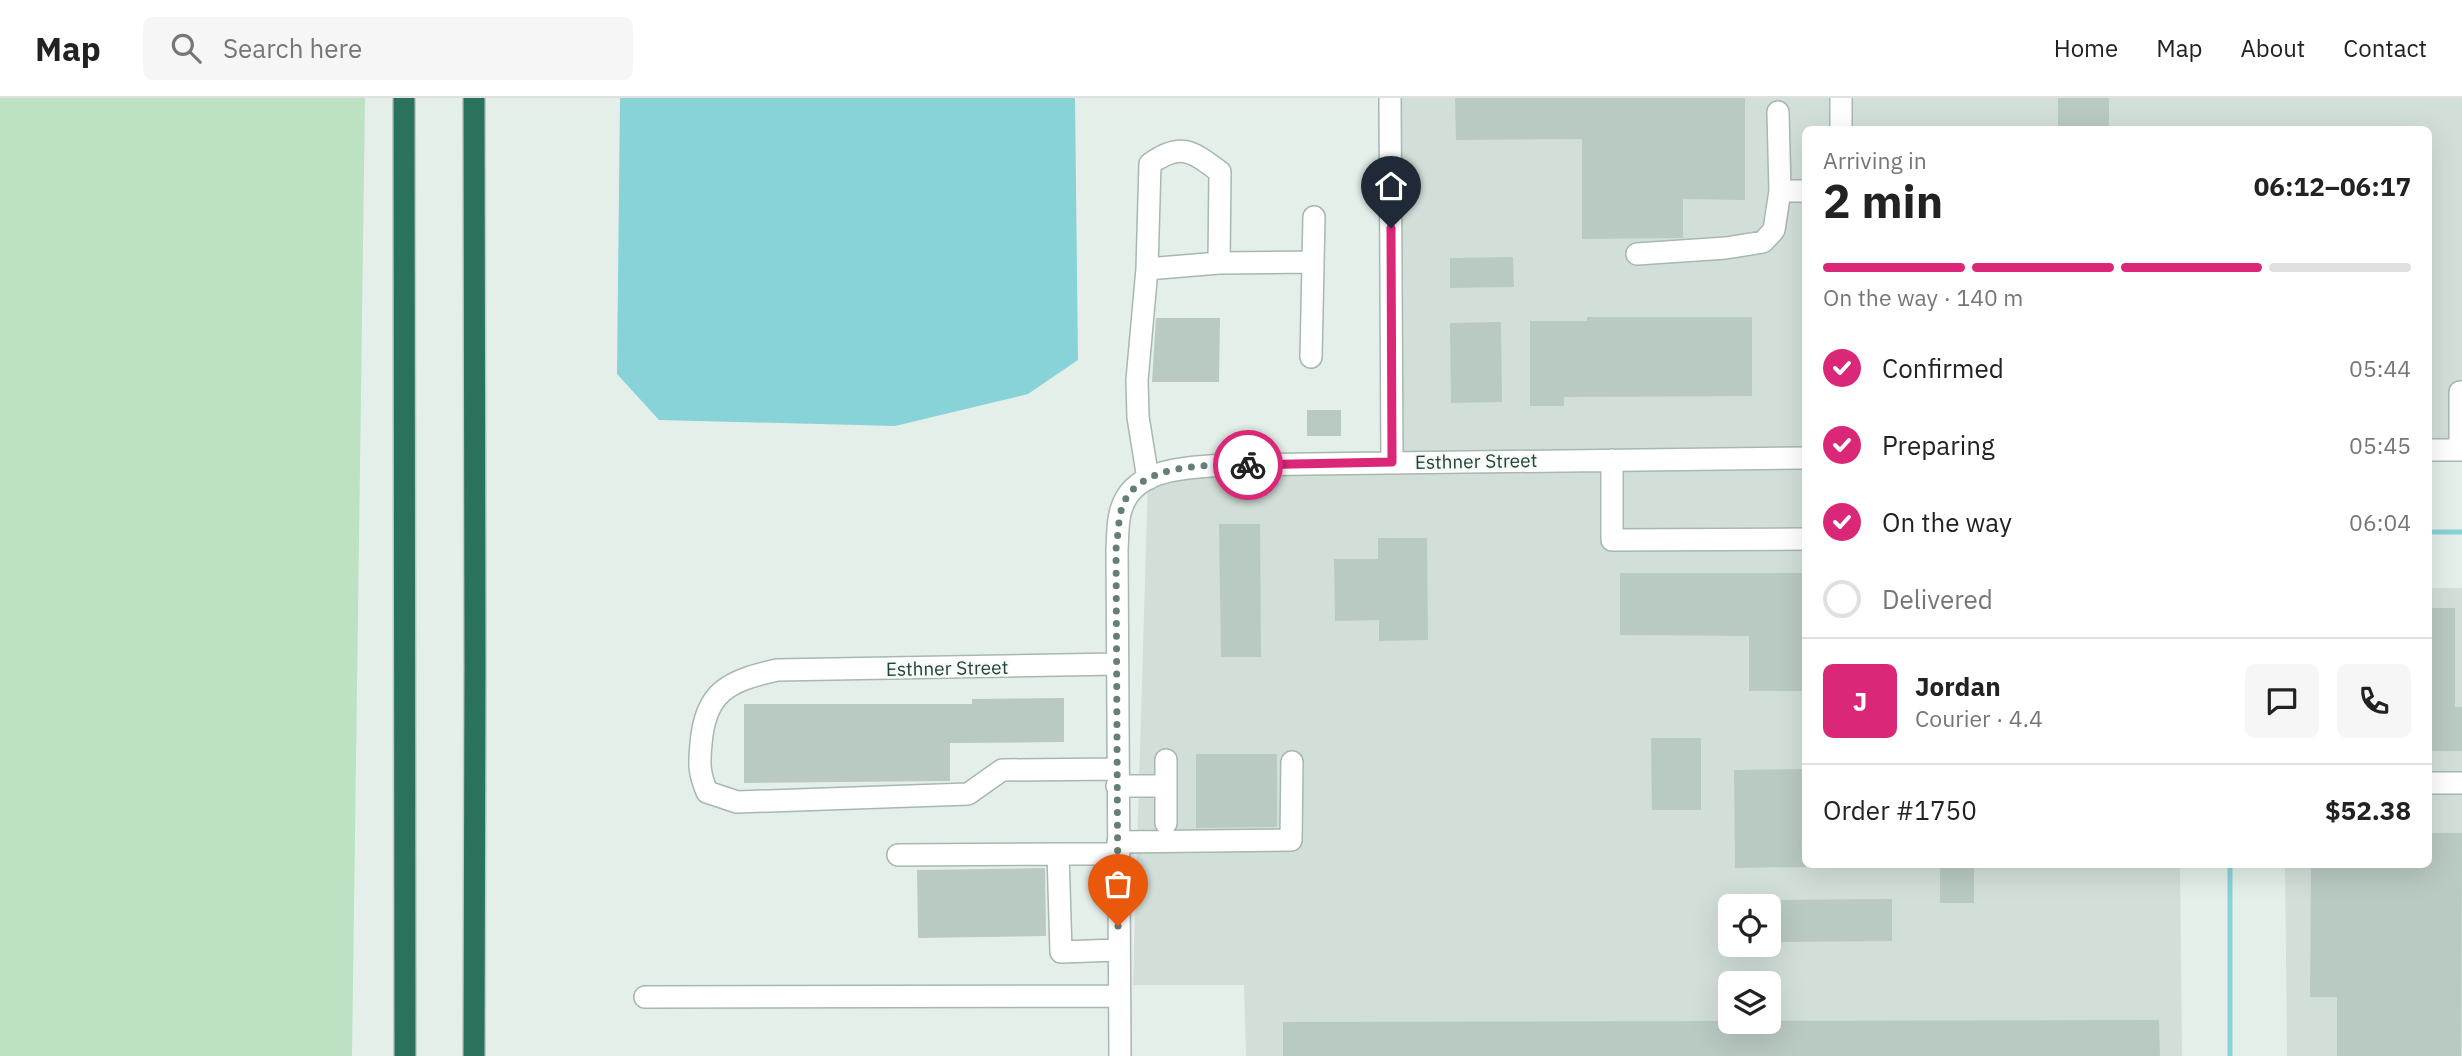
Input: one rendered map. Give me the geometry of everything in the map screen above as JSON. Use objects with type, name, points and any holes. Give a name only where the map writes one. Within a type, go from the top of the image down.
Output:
[{"type":"highway","points":[[404,98],[405,1056]]},
{"type":"highway","points":[[474,98],[474,1056]]},
{"type":"street","points":[[1390,98],[1392,462]]},
{"type":"street","points":[[1841,98],[1841,126]]},
{"type":"street","points":[[1637,254],[1726,248],[1763,242],[1774,230],[1780,191],[1778,112]]},
{"type":"street","points":[[1120,1056],[1116,549],[1121,509],[1134,488],[1148,480],[1137,380],[1147,268],[1150,164],[1165,153],[1194,152],[1220,172],[1219,263]]},
{"type":"street","points":[[1780,191],[1802,191]]},
{"type":"street","points":[[1311,357],[1314,217]]},
{"type":"street","points":[[1147,268],[1219,263],[1312,262]]},
{"type":"street","points":[[2432,450],[2461,450],[2459,392],[2462,392]]},
{"type":"street","name":"Esthner Street","points":[[1148,480],[1171,470],[1224,465],[1802,458]]},
{"type":"street","points":[[1612,460],[1612,540],[1802,539]]},
{"type":"street","name":"Esthner Street","points":[[1116,664],[777,670],[742,678],[713,699],[703,725],[699,773],[707,792],[737,802],[968,794],[1002,770],[1117,778],[1166,786]]},
{"type":"street","points":[[1166,760],[1166,823]]},
{"type":"street","points":[[898,855],[1058,854],[1118,848],[1291,840],[1292,762]]},
{"type":"street","points":[[2432,783],[2462,783]]},
{"type":"street","points":[[1058,854],[1061,952],[1118,950]]},
{"type":"street","points":[[645,997],[1118,996]]},
{"type":"shaded area","points":[[1392,98],[2462,98],[2462,451],[2432,451],[2432,126],[1802,126],[1802,458],[1392,462]]},
{"type":"shaded area","points":[[1802,463],[1802,868],[2180,868],[2182,1056],[1246,1056],[1244,985],[1133,985],[1148,479]]},
{"type":"shaded area","points":[[2432,588],[2462,588],[2462,1056],[2287,1056],[2285,868],[2432,868]]},
{"type":"green space","points":[[0,98],[365,98],[352,1056],[0,1056]]},
{"type":"water","points":[[620,98],[1075,98],[1078,360],[1028,394],[895,426],[659,420],[617,374]]},
{"type":"building","points":[[1455,98],[1745,98],[1745,200],[1683,199],[1683,238],[1582,239],[1582,139],[1456,140]]},
{"type":"building","points":[[2058,98],[2109,98],[2109,126],[2058,126]]},
{"type":"building","points":[[1513,257],[1514,287],[1450,288],[1450,258]]},
{"type":"building","points":[[1587,317],[1752,317],[1752,396],[1564,397],[1564,406],[1530,406],[1530,321],[1587,321]]},
{"type":"building","points":[[1156,318],[1220,318],[1219,382],[1152,382]]},
{"type":"building","points":[[1501,322],[1502,402],[1451,403],[1450,323]]},
{"type":"building","points":[[1307,410],[1341,410],[1341,436],[1307,436]]},
{"type":"building","points":[[1219,524],[1260,524],[1261,657],[1221,657]]},
{"type":"building","points":[[1378,538],[1427,538],[1428,640],[1379,641],[1379,620],[1335,621],[1334,559],[1378,559]]},
{"type":"building","points":[[1620,573],[1802,573],[1802,691],[1749,691],[1749,636],[1620,635]]},
{"type":"building","points":[[2432,608],[2455,608],[2455,707],[2462,707],[2462,751],[2432,751]]},
{"type":"building","points":[[1064,698],[1064,742],[950,743],[950,781],[744,783],[744,704],[972,704],[972,699]]},
{"type":"building","points":[[1651,738],[1701,738],[1701,810],[1652,810]]},
{"type":"building","points":[[1196,754],[1277,754],[1277,827],[1196,828]]},
{"type":"building","points":[[1802,769],[1802,867],[1735,868],[1734,770]]},
{"type":"building","points":[[2432,833],[2462,833],[2461,1056],[2337,1056],[2337,997],[2310,997],[2311,868],[2432,868]]},
{"type":"building","points":[[1045,868],[1046,936],[918,938],[917,870]]},
{"type":"building","points":[[1940,868],[1974,868],[1974,903],[1940,903]]},
{"type":"building","points":[[1892,899],[1892,941],[1781,942],[1781,900]]},
{"type":"building","points":[[2159,1020],[2160,1056],[1283,1056],[1283,1022],[1718,1021],[1718,1034],[1781,1034],[1781,1021]]},
{"type":"waterway","points":[[2432,532],[2462,532]]},
{"type":"waterway","points":[[2230,868],[2230,1056]]},
{"type":"way so far","points":[[1118,926],[1116,549],[1121,509],[1134,488],[1152,476],[1171,470],[1248,465]]},
{"type":"route","points":[[1248,465],[1392,462],[1391,228]]}]
